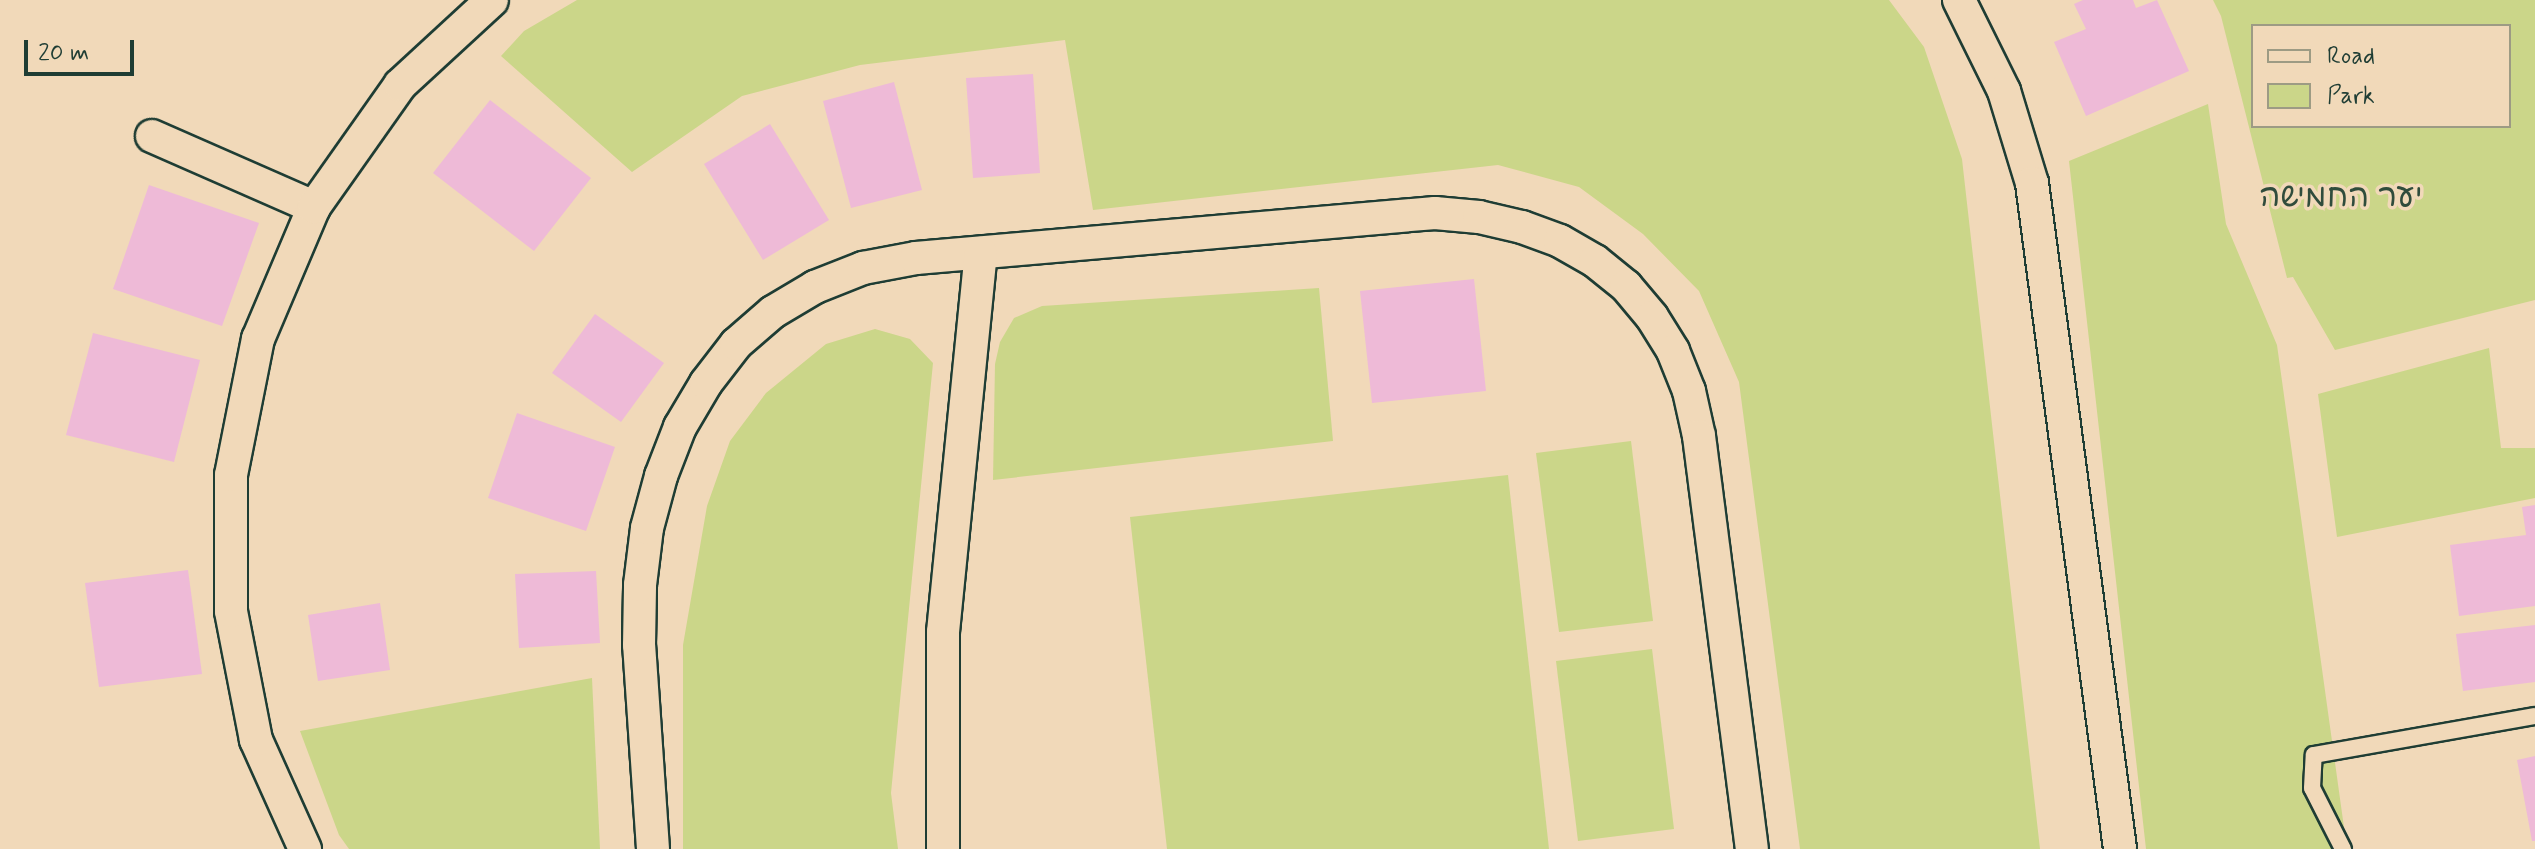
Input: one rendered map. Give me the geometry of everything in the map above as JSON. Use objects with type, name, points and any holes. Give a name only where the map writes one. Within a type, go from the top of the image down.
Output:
[{"type":"street","points":[[305,849],[256,740],[231,611],[231,475],[258,339],[314,207],[400,85],[492,0]]},
{"type":"street","points":[[1959,0],[2004,91],[2032,183],[2120,849]]},
{"type":"street","points":[[152,136],[314,207]]},
{"type":"street","points":[[653,849],[639,645],[640,585],[654,502],[680,427],[706,383],[736,344],[773,312],[815,287],[863,268],[916,258],[1435,213],[1479,217],[1522,227],[1560,241],[1595,261],[1626,286],[1652,317],[1673,351],[1689,391],[1699,436],[1752,849]]},
{"type":"street","points":[[943,849],[943,632],[981,253]]},
{"type":"lane","points":[[2343,849],[2312,788],[2314,755],[2535,716]]},
{"type":"green space","points":[[577,0],[1889,0],[1924,47],[1962,159],[2040,849],[1800,849],[1739,382],[1699,291],[1643,234],[1579,187],[1498,165],[1093,210],[1065,40],[860,65],[742,96],[632,172],[501,56],[524,31]]},
{"type":"green space","name":"יער החמישה","points":[[2213,0],[2535,0],[2535,300],[2335,350],[2293,277],[2287,278],[2221,16]]},
{"type":"green space","points":[[2208,104],[2226,224],[2277,345],[2347,849],[2146,849],[2069,161]]},
{"type":"green space","points":[[1319,288],[1333,441],[993,480],[995,364],[1000,342],[1014,318],[1042,306]]},
{"type":"green space","points":[[875,329],[910,339],[933,363],[891,793],[898,849],[683,849],[683,645],[707,506],[730,441],[766,393],[826,344]]},
{"type":"green space","points":[[2489,348],[2501,448],[2535,448],[2535,498],[2337,537],[2318,394]]},
{"type":"green space","points":[[1631,441],[1653,621],[1559,632],[1536,453]]},
{"type":"green space","points":[[1508,475],[1549,849],[1167,849],[1130,517]]},
{"type":"green space","points":[[1652,649],[1674,829],[1578,841],[1556,661]]},
{"type":"green space","points":[[592,678],[600,849],[349,849],[339,835],[300,731]]},
{"type":"building","points":[[2083,0],[2133,0],[2136,8],[2157,0],[2189,71],[2086,116],[2054,42],[2086,29],[2074,4]]},
{"type":"building","points":[[1033,74],[1040,173],[973,178],[966,78]]},
{"type":"building","points":[[894,82],[922,190],[851,208],[823,101]]},
{"type":"building","points":[[490,100],[591,178],[534,251],[433,173]]},
{"type":"building","points":[[770,124],[829,220],[763,260],[704,164]]},
{"type":"building","points":[[149,185],[259,223],[222,326],[113,289]]},
{"type":"building","points":[[1474,279],[1486,391],[1372,403],[1360,291]]},
{"type":"building","points":[[595,314],[664,363],[621,422],[552,373]]},
{"type":"building","points":[[93,333],[200,360],[174,462],[66,435]]},
{"type":"building","points":[[517,413],[615,447],[586,531],[488,498]]},
{"type":"building","points":[[2535,505],[2535,606],[2459,616],[2450,545],[2526,535],[2522,507]]},
{"type":"building","points":[[188,570],[202,674],[99,687],[85,583]]},
{"type":"building","points":[[596,571],[600,643],[519,648],[515,574]]},
{"type":"building","points":[[380,603],[390,670],[318,681],[308,615]]},
{"type":"building","points":[[2535,625],[2535,682],[2463,691],[2456,634]]},
{"type":"building","points":[[2535,756],[2535,841],[2532,841],[2517,760]]}]
